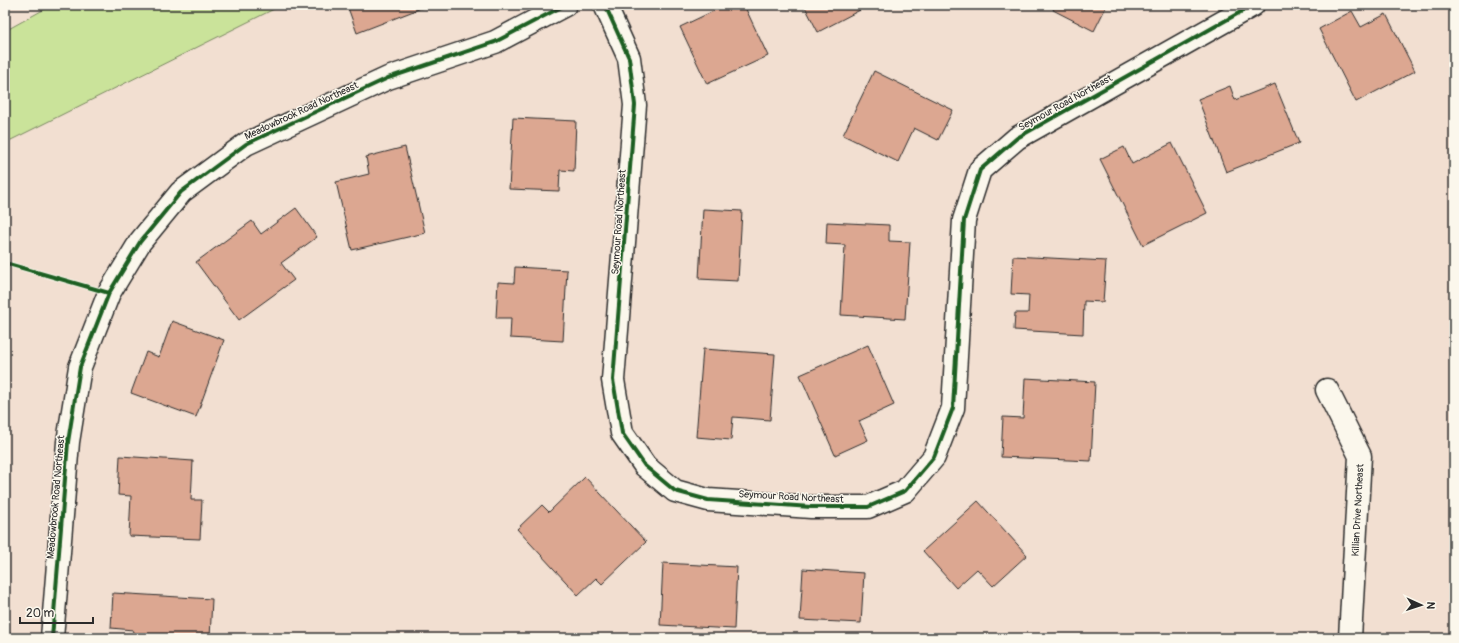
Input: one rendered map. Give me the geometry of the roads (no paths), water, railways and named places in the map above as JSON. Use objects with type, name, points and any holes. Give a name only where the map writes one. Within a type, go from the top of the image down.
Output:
[{"type":"street","name":"Meadowbrook Road Northeast","points":[[52,638],[68,442],[80,368],[110,293],[140,242],[181,192],[246,144],[388,78],[495,42],[565,5]]},
{"type":"street","name":"Seymour Road Northeast","points":[[605,5],[629,58],[635,105],[613,380],[622,433],[645,466],[675,491],[708,500],[811,507],[868,507],[905,491],[934,457],[953,408],[964,220],[980,170],[1017,138],[1253,5]]},
{"type":"street","name":"Killian Drive Northeast","points":[[1327,390],[1360,456],[1350,638]]}]
